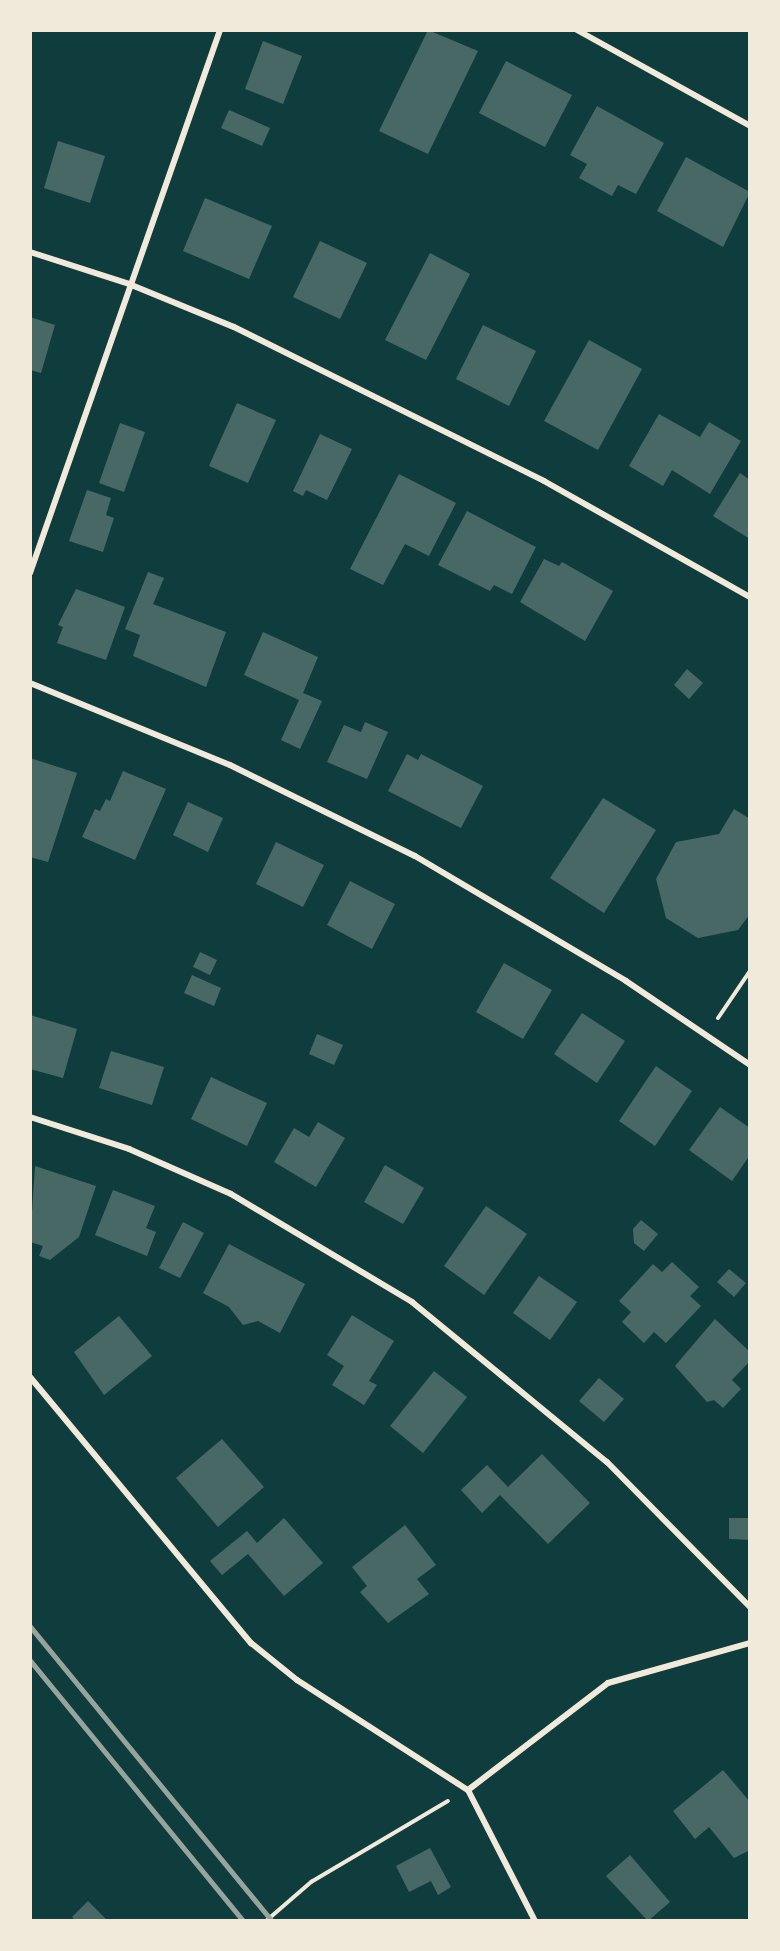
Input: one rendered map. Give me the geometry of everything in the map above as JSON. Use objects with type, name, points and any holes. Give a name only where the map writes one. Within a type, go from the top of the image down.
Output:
[{"type":"street","points":[[30,573],[129,284],[220,30]]},
{"type":"street","points":[[577,30],[750,126]]},
{"type":"street","points":[[30,252],[129,284],[380,397],[544,481],[750,597]]},
{"type":"street","points":[[30,682],[118,716],[352,823],[508,909],[708,1033],[750,1065]]},
{"type":"street","points":[[30,1117],[129,1149],[231,1194],[412,1302],[607,1462],[750,1607]]},
{"type":"street","points":[[30,1377],[250,1643],[297,1680],[468,1790],[535,1921]]},
{"type":"street","points":[[468,1790],[608,1683],[750,1643]]},
{"type":"path","points":[[708,1033],[750,972]]},
{"type":"path","points":[[266,1921],[311,1882],[468,1790]]},
{"type":"building","points":[[428,30],[478,51],[428,154],[379,131]]},
{"type":"building","points":[[263,41],[302,56],[283,104],[245,89]]},
{"type":"building","points":[[506,61],[572,95],[545,147],[479,113]]},
{"type":"building","points":[[597,106],[664,143],[636,194],[618,185],[612,196],[579,178],[587,164],[570,155]]},
{"type":"building","points":[[229,110],[270,128],[262,146],[221,128]]},
{"type":"building","points":[[58,141],[105,156],[90,203],[44,188]]},
{"type":"building","points":[[686,157],[750,192],[723,247],[657,211]]},
{"type":"building","points":[[205,198],[272,226],[249,279],[183,251]]},
{"type":"building","points":[[320,241],[367,263],[340,319],[293,297]]},
{"type":"building","points":[[430,253],[470,274],[426,360],[385,340]]},
{"type":"building","points":[[30,317],[55,325],[41,373],[30,370]]},
{"type":"building","points":[[483,325],[536,351],[509,406],[456,379]]},
{"type":"building","points":[[589,340],[642,369],[598,450],[544,421]]},
{"type":"building","points":[[237,403],[276,420],[248,483],[209,466]]},
{"type":"building","points":[[659,414],[700,437],[709,422],[741,441],[710,494],[672,470],[663,486],[629,466]]},
{"type":"building","points":[[120,423],[145,432],[124,492],[99,483]]},
{"type":"building","points":[[320,434],[352,449],[327,500],[306,490],[303,496],[293,491]]},
{"type":"building","points":[[740,473],[750,480],[750,539],[713,516]]},
{"type":"building","points":[[399,474],[456,503],[429,556],[405,544],[383,585],[350,569]]},
{"type":"building","points":[[87,490],[111,498],[106,515],[114,518],[103,552],[69,541]]},
{"type":"building","points":[[467,511],[536,547],[512,594],[494,585],[490,591],[438,565]]},
{"type":"building","points":[[544,559],[559,566],[562,562],[613,591],[585,641],[520,602]]},
{"type":"building","points":[[148,572],[164,578],[153,604],[226,632],[206,687],[133,656],[140,635],[125,629]]},
{"type":"building","points":[[76,589],[125,607],[106,660],[57,643],[63,627],[58,625]]},
{"type":"building","points":[[263,632],[318,657],[303,693],[322,701],[300,749],[281,740],[299,700],[244,675]]},
{"type":"building","points":[[687,669],[703,683],[689,699],[674,685]]},
{"type":"building","points":[[365,722],[388,732],[367,779],[327,762],[344,725],[361,732]]},
{"type":"building","points":[[407,754],[418,760],[421,754],[483,786],[461,828],[388,791]]},
{"type":"building","points":[[30,758],[77,773],[48,862],[30,857]]},
{"type":"building","points":[[123,771],[166,789],[135,860],[82,837],[95,809],[100,811],[106,799],[110,801]]},
{"type":"building","points":[[603,798],[656,830],[604,913],[550,878]]},
{"type":"building","points":[[188,802],[223,818],[208,852],[173,835]]},
{"type":"building","points":[[734,809],[750,819],[750,914],[738,930],[698,938],[666,918],[656,879],[676,842],[719,834]]},
{"type":"building","points":[[276,842],[324,865],[303,907],[256,884]]},
{"type":"building","points":[[350,881],[395,904],[372,949],[327,925]]},
{"type":"building","points":[[200,952],[217,960],[210,975],[193,967]]},
{"type":"building","points":[[504,963],[552,990],[523,1039],[476,1012]]},
{"type":"building","points":[[192,975],[221,988],[214,1006],[184,993]]},
{"type":"building","points":[[582,1013],[625,1041],[597,1083],[554,1054]]},
{"type":"building","points":[[30,1015],[77,1029],[63,1078],[30,1069]]},
{"type":"building","points":[[317,1034],[343,1045],[334,1065],[309,1054]]},
{"type":"building","points":[[111,1051],[164,1067],[152,1105],[99,1088]]},
{"type":"building","points":[[656,1066],[692,1091],[655,1146],[619,1121]]},
{"type":"building","points":[[211,1077],[267,1103],[247,1146],[191,1119]]},
{"type":"building","points":[[720,1107],[750,1128],[750,1155],[732,1181],[689,1150]]},
{"type":"building","points":[[318,1122],[345,1138],[316,1187],[274,1162],[294,1128],[309,1137]]},
{"type":"building","points":[[385,1165],[424,1188],[403,1224],[364,1202]]},
{"type":"building","points":[[35,1166],[96,1186],[79,1237],[50,1260],[39,1256],[43,1246],[30,1242]]},
{"type":"building","points":[[113,1190],[155,1206],[146,1228],[156,1232],[147,1256],[95,1235]]},
{"type":"building","points":[[486,1206],[527,1234],[484,1295],[444,1266]]},
{"type":"building","points":[[641,1220],[658,1234],[644,1251],[634,1243],[633,1229]]},
{"type":"building","points":[[183,1222],[204,1233],[180,1278],[159,1268]]},
{"type":"building","points":[[229,1244],[305,1284],[280,1333],[258,1321],[243,1325],[229,1307],[203,1293]]},
{"type":"building","points":[[672,1262],[699,1287],[690,1296],[701,1306],[666,1343],[654,1332],[644,1343],[622,1322],[631,1312],[619,1301],[653,1264],[662,1272]]},
{"type":"building","points":[[729,1269],[746,1283],[734,1297],[717,1282]]},
{"type":"building","points":[[539,1276],[577,1302],[550,1340],[513,1313]]},
{"type":"building","points":[[352,1315],[394,1341],[369,1381],[377,1385],[364,1405],[332,1385],[344,1366],[327,1355]]},
{"type":"building","points":[[119,1316],[152,1356],[104,1395],[74,1352]]},
{"type":"building","points":[[715,1319],[750,1352],[750,1361],[732,1380],[741,1389],[723,1408],[714,1400],[707,1402],[675,1366]]},
{"type":"building","points":[[434,1371],[467,1397],[423,1453],[390,1426]]},
{"type":"building","points":[[599,1378],[624,1399],[604,1422],[579,1401]]},
{"type":"building","points":[[222,1439],[264,1487],[218,1527],[176,1478]]},
{"type":"building","points":[[542,1454],[590,1503],[548,1544],[500,1495],[482,1513],[461,1490],[487,1465],[508,1487]]},
{"type":"building","points":[[284,1518],[323,1563],[284,1596],[248,1554],[222,1575],[210,1561],[247,1531],[257,1543]]},
{"type":"building","points":[[729,1518],[750,1518],[750,1540],[729,1539]]},
{"type":"building","points":[[405,1525],[436,1565],[417,1579],[429,1594],[388,1623],[360,1592],[367,1586],[352,1567]]},
{"type":"building","points":[[723,1770],[750,1802],[750,1850],[734,1858],[709,1827],[695,1839],[673,1811]]},
{"type":"building","points":[[430,1848],[451,1887],[438,1895],[431,1881],[409,1892],[396,1866]]},
{"type":"building","points":[[630,1855],[670,1902],[648,1921],[606,1876]]},
{"type":"building","points":[[88,1901],[108,1921],[75,1921],[72,1917]]},
{"type":"railway","points":[[30,1626],[272,1921]]},
{"type":"railway","points":[[30,1660],[244,1921]]}]
